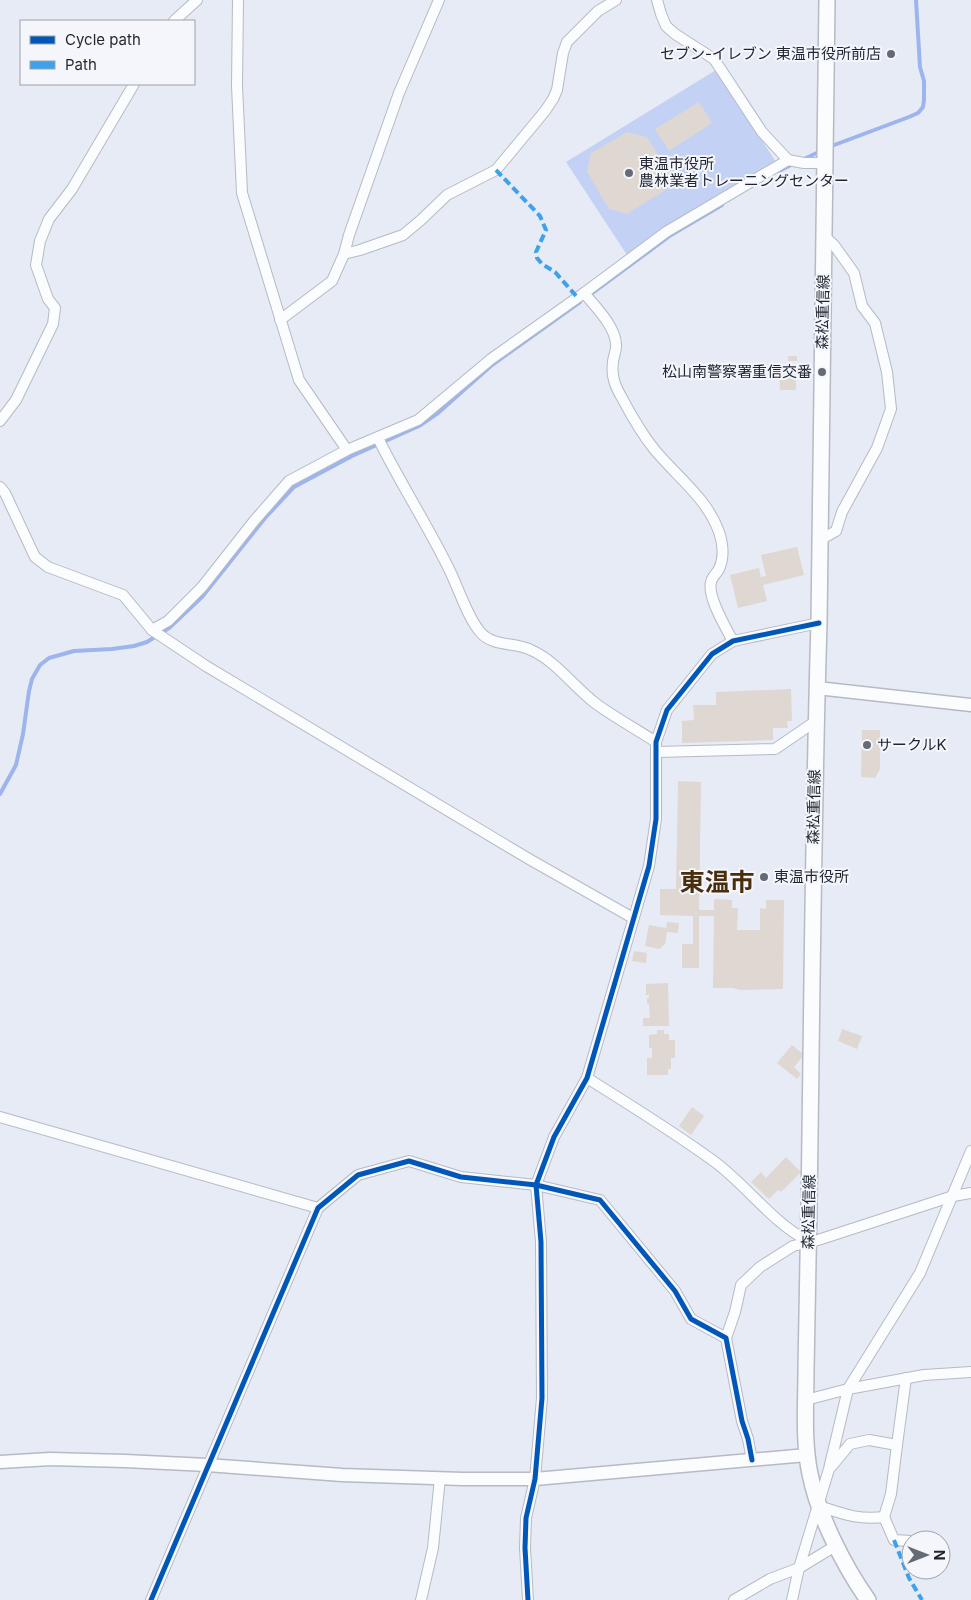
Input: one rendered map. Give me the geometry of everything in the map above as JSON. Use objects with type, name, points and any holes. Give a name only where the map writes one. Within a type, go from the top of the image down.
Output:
[{"type":"main road","name":"森松重信線","points":[[827,0],[819,623],[808,1241],[807,1455],[819,1506],[856,1584],[868,1600]]},
{"type":"street","points":[[175,20],[196,0]]},
{"type":"street","points":[[238,0],[237,86],[242,193],[299,380],[347,450]]},
{"type":"street","points":[[280,320],[332,281],[344,254],[399,93],[439,0]]},
{"type":"street","points":[[344,254],[403,235],[448,195],[496,170],[553,99],[557,90],[563,53],[568,42],[598,11],[616,0]]},
{"type":"street","points":[[657,0],[660,14],[666,26],[714,59],[762,132],[788,160],[804,163],[825,163]]},
{"type":"street","points":[[0,422],[16,400],[53,324],[55,308],[48,298],[36,265],[40,241],[49,219],[72,189],[133,85]]},
{"type":"street","points":[[152,630],[168,622],[202,587],[254,521],[289,481],[347,450],[418,420],[491,359],[666,232],[788,160]]},
{"type":"street","points":[[820,540],[836,531],[842,512],[877,448],[891,409],[887,372],[875,323],[862,306],[854,273],[834,245],[824,236]]},
{"type":"street","points":[[584,293],[608,321],[616,343],[612,364],[613,382],[622,399],[653,448],[700,497],[712,514],[720,534],[723,555],[720,568],[711,582],[713,601],[733,641]]},
{"type":"street","points":[[378,438],[392,468],[448,567],[475,625],[482,634],[500,643],[522,646],[540,655],[595,702],[656,747],[776,749],[816,721]]},
{"type":"street","points":[[0,487],[5,493],[35,557],[48,567],[123,595],[152,630],[206,666],[529,859],[633,918]]},
{"type":"street","points":[[528,1600],[525,1548],[526,1518],[535,1479],[542,1398],[541,1242],[536,1185],[554,1137],[587,1078],[649,866],[656,818],[656,747],[667,710],[712,654],[733,641],[819,623]]},
{"type":"street","points":[[817,688],[971,705]]},
{"type":"street","points":[[587,1078],[642,1112],[716,1163],[792,1233],[808,1241]]},
{"type":"street","points":[[0,1117],[318,1208]]},
{"type":"street","points":[[792,1600],[799,1568],[829,1469],[848,1389],[920,1273],[971,1151]]},
{"type":"street","points":[[151,1600],[318,1208],[358,1175],[409,1161],[461,1178],[536,1185],[600,1200],[670,1284],[691,1319],[726,1338]]},
{"type":"street","points":[[752,1460],[742,1421],[726,1338],[736,1312],[741,1285],[760,1267],[793,1246],[818,1240],[953,1196],[971,1193]]},
{"type":"street","points":[[806,1400],[848,1389],[924,1374],[971,1372]]},
{"type":"street","points":[[901,1541],[894,1540],[884,1517],[891,1494],[906,1378]]},
{"type":"street","points":[[829,1469],[850,1444],[869,1440],[898,1445]]},
{"type":"street","points":[[0,1462],[50,1459],[208,1465],[342,1475],[535,1479],[807,1455]]},
{"type":"street","points":[[421,1600],[433,1548],[440,1478]]},
{"type":"street","points":[[819,1506],[867,1519],[884,1517]]},
{"type":"street","points":[[734,1600],[770,1579],[799,1568],[837,1545]]},
{"type":"shaded area","points":[[716,70],[776,162],[627,255],[566,162]]},
{"type":"building","points":[[699,102],[712,123],[669,151],[655,129]]},
{"type":"building","name":"東温市役所 農林業者トレーニングセンター","points":[[627,132],[647,137],[670,174],[664,191],[627,214],[609,209],[587,172],[591,153]]},
{"type":"building","points":[[788,356],[797,356],[797,361],[788,361]]},
{"type":"building","points":[[779,365],[795,365],[796,390],[780,390]]},
{"type":"building","points":[[797,547],[804,575],[763,585],[767,601],[738,608],[730,575],[759,568],[761,577],[766,576],[761,555]]},
{"type":"building","points":[[791,689],[792,721],[787,721],[788,728],[773,728],[773,740],[682,743],[682,721],[694,720],[693,705],[716,705],[716,692]]},
{"type":"building","points":[[862,730],[880,730],[880,769],[875,778],[861,777]]},
{"type":"building","points":[[678,781],[701,782],[699,910],[714,910],[714,899],[732,900],[732,908],[738,908],[737,930],[760,930],[760,908],[766,909],[766,900],[784,900],[783,989],[740,990],[713,988],[714,916],[699,916],[699,968],[682,968],[682,944],[693,944],[693,916],[660,915],[660,889],[676,889]]},
{"type":"building","points":[[667,922],[679,923],[678,933],[667,932],[665,944],[659,949],[645,946],[649,925],[666,928]]},
{"type":"building","points":[[634,951],[647,953],[646,963],[632,961]]},
{"type":"building","points":[[668,983],[669,1026],[643,1026],[643,1018],[650,1018],[649,1004],[647,1004],[649,995],[646,995],[646,984]]},
{"type":"building","points":[[842,1029],[862,1036],[857,1049],[838,1041]]},
{"type":"building","points":[[657,1030],[664,1030],[664,1034],[669,1034],[669,1040],[675,1040],[675,1058],[671,1058],[671,1069],[668,1069],[668,1075],[647,1075],[647,1058],[652,1058],[652,1048],[649,1048],[649,1035],[657,1034]]},
{"type":"building","points":[[792,1045],[804,1055],[794,1067],[801,1074],[797,1079],[777,1063]]},
{"type":"building","points":[[692,1107],[704,1116],[691,1135],[679,1126]]},
{"type":"building","points":[[786,1157],[801,1172],[781,1192],[778,1190],[769,1199],[751,1182],[761,1172],[766,1178]]},
{"type":"waterway","points":[[829,147],[909,117],[918,113],[923,107],[924,81],[920,67],[916,0]]},
{"type":"waterway","points":[[802,160],[821,151]]},
{"type":"waterway","points":[[779,171],[793,164]]},
{"type":"waterway","points":[[587,297],[671,235],[722,205]]},
{"type":"waterway","points":[[0,794],[16,765],[23,734],[29,691],[32,679],[40,665],[49,658],[74,651],[134,646],[147,642],[169,628],[202,597],[265,518],[294,487],[352,456],[419,426],[438,413],[492,365],[580,302]]},
{"type":"marked path","points":[[496,170],[540,216],[546,230],[536,252],[537,258],[542,264],[555,272],[578,298]]},
{"type":"marked path","points":[[894,1540],[909,1578],[922,1600]]},
{"type":"cycle path","points":[[528,1600],[525,1548],[526,1518],[535,1479],[542,1398],[541,1242],[536,1185],[554,1137],[587,1078],[649,866],[656,819],[656,742],[667,710],[712,654],[733,641],[819,623]]},
{"type":"cycle path","points":[[151,1600],[318,1208],[358,1175],[409,1161],[461,1177],[536,1185],[600,1200],[675,1291],[691,1319],[726,1338],[742,1421],[752,1460]]},
{"type":"place","name":"セブン-イレブン 東温市役所前店","points":[[891,54]]},
{"type":"place","name":"東温市役所 農林業者トレーニングセンター","points":[[629,173]]},
{"type":"place","name":"松山南警察署重信交番","points":[[822,372]]},
{"type":"place","name":"サークルK","points":[[867,745]]},
{"type":"place","name":"東温市役所","points":[[764,877]]},
{"type":"district","name":"東温市","points":[[717,882]]}]
